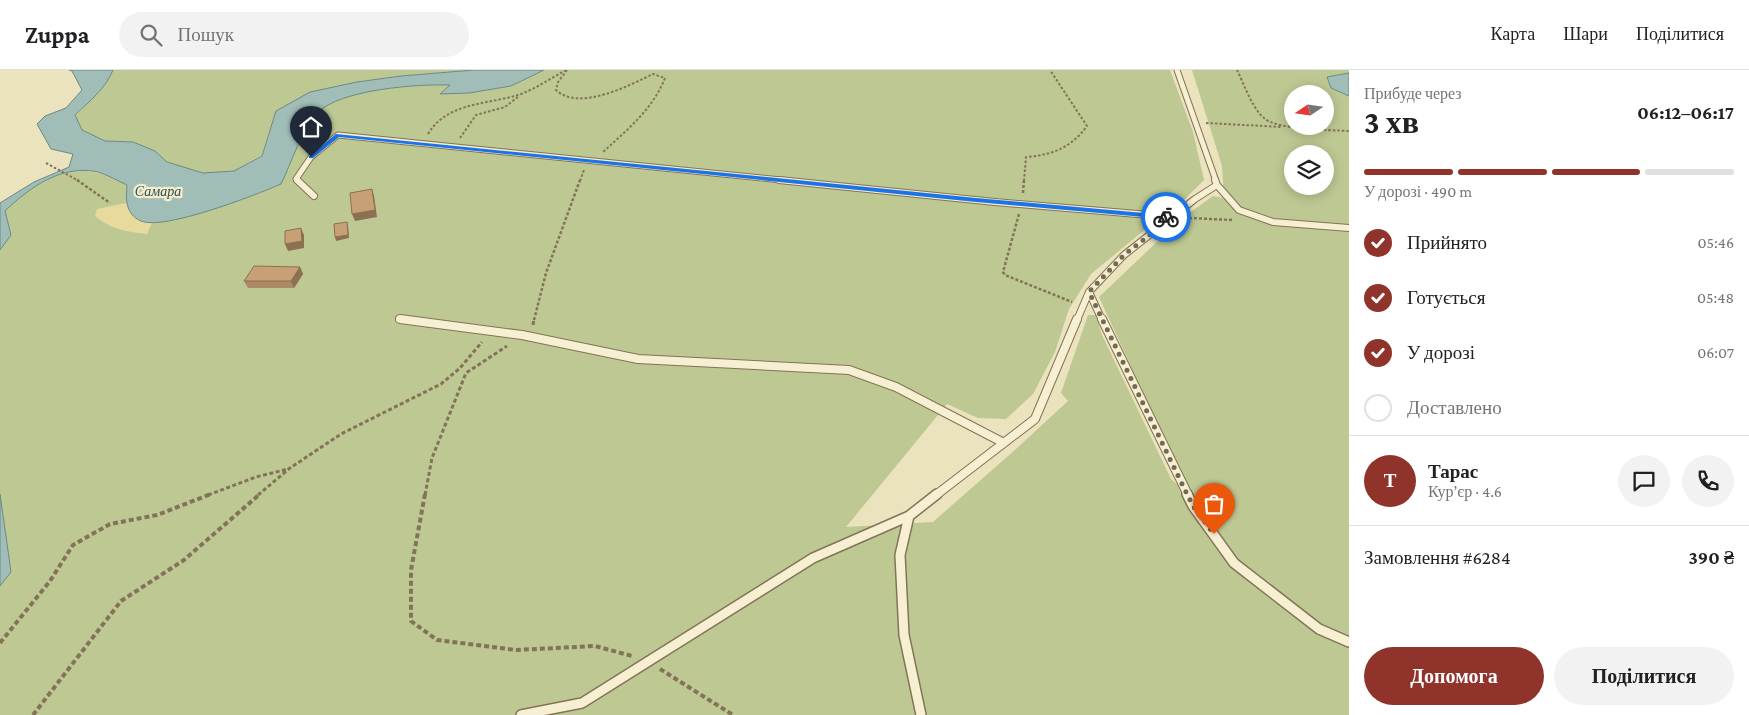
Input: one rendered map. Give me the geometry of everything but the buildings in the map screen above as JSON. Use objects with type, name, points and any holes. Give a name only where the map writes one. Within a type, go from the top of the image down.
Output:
[{"type":"lane","points":[[1177,70],[1216,185],[1239,210],[1273,222],[1349,228]]},
{"type":"lane","points":[[314,196],[296,179],[311,157],[338,135],[1013,204],[1173,217]]},
{"type":"lane","points":[[521,715],[582,703],[813,558],[909,516],[1035,419],[1089,292],[1124,255],[1216,185]]},
{"type":"lane","points":[[1089,292],[1193,506],[1234,563],[1319,629],[1349,642]]},
{"type":"lane","points":[[399,319],[522,335],[638,359],[849,370],[896,387],[1004,443]]},
{"type":"lane","points":[[909,516],[900,555],[904,636],[921,715]]},
{"type":"path","points":[[462,148],[458,141],[476,115],[505,107],[521,94],[567,70]]},
{"type":"path","points":[[567,70],[558,82],[556,90],[560,94],[581,98],[596,98],[653,74],[665,78],[661,90],[633,124],[592,161],[583,172],[546,273],[532,328],[466,374],[432,458],[411,570],[411,621],[437,640],[516,650],[596,646],[648,661],[733,715]]},
{"type":"path","points":[[1237,70],[1249,96],[1264,118],[1284,126]]},
{"type":"path","points":[[425,144],[428,132],[440,118],[473,105],[521,94]]},
{"type":"path","points":[[1195,122],[1284,127]]},
{"type":"path","points":[[1334,130],[1349,131]]},
{"type":"path","points":[[46,163],[72,176],[110,203]]},
{"type":"path","points":[[1173,217],[1233,220]]},
{"type":"path","points":[[33,715],[121,601],[184,560],[290,468],[341,434],[441,384],[460,368],[482,342],[490,341]]},
{"type":"path","points":[[0,643],[50,581],[73,545],[110,524],[157,515],[256,477],[290,468]]},
{"type":"green space","points":[[113,70],[474,70],[357,82],[269,131],[262,155],[234,171],[203,173],[167,162],[155,151],[133,142],[105,141],[82,130],[75,116],[102,89]]},
{"type":"green space","points":[[544,70],[1170,70],[1193,132],[1204,180],[1175,209],[1160,213],[1050,209],[1147,218],[1152,220],[1153,223],[1091,274],[1069,309],[1055,352],[1033,394],[1006,419],[978,418],[947,404],[846,527],[933,522],[1068,401],[1061,393],[1088,315],[1096,315],[1102,335],[1171,479],[1190,495],[1099,297],[1181,219],[1213,196],[1224,198],[1222,166],[1192,70],[1349,70],[1349,73],[1327,77],[1330,85],[1284,85],[1284,135],[1334,135],[1334,89],[1349,96],[1349,715],[0,715],[0,586],[11,571],[0,494],[0,250],[11,235],[5,211],[28,191],[54,176],[82,171],[97,173],[126,185],[137,197],[152,223],[186,216],[233,202],[281,184],[313,119],[329,105],[344,98],[362,93],[419,86],[451,85],[441,94],[469,93],[511,86]]},
{"type":"sand","points":[[126,203],[136,217],[152,223],[147,234],[119,229],[95,216],[97,209]]},
{"type":"water","name":"Самара","points":[[69,70],[113,70],[102,89],[75,115],[82,130],[105,141],[133,142],[155,151],[167,162],[203,173],[234,171],[262,156],[276,111],[310,92],[357,82],[401,76],[474,70],[544,70],[511,86],[469,93],[440,94],[450,85],[419,86],[361,93],[343,98],[317,113],[306,128],[281,184],[252,196],[188,217],[152,223],[141,221],[129,210],[127,185],[98,172],[85,170],[59,174],[36,186],[5,211],[11,235],[0,250],[0,203],[34,182],[69,167],[73,154],[51,149],[37,124],[45,116],[66,108],[82,90],[72,71]]},
{"type":"water","points":[[1349,73],[1349,96],[1334,89],[1334,85],[1330,85],[1327,77]]},
{"type":"water","points":[[0,494],[11,572],[0,586]]},
{"type":"way so far","points":[[1166,217],[1173,217],[1124,255],[1089,292],[1193,506],[1214,534]]},
{"type":"route","points":[[311,157],[338,135],[976,200],[1166,217]]}]
